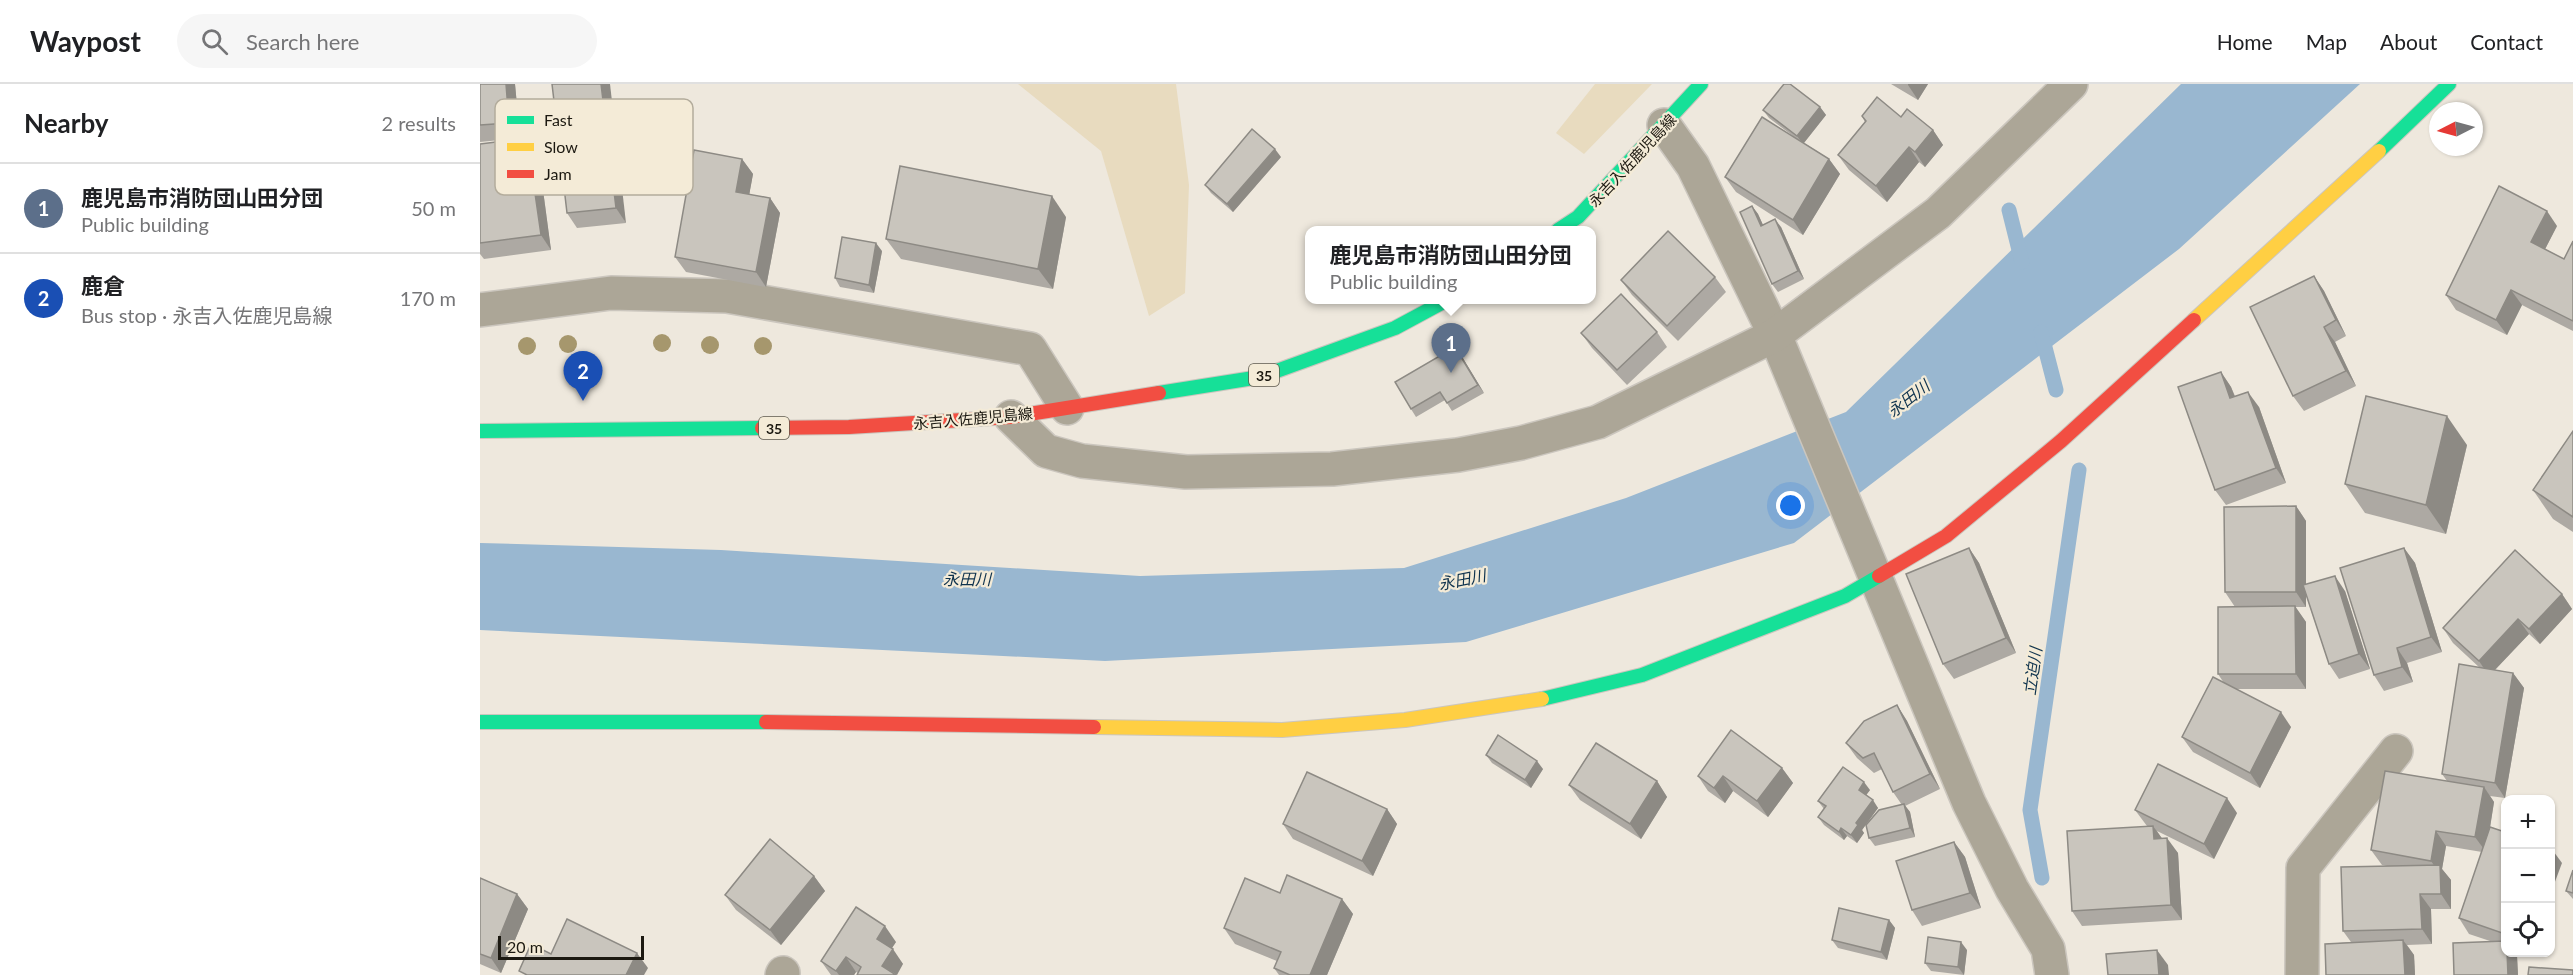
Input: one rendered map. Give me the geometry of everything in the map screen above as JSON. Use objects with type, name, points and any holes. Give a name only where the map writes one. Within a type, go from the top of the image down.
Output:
[{"type":"street","name":"永吉入佐鹿児島線","points":[[1565,226],[1578,217],[1701,84]]},
{"type":"street","points":[[1011,417],[1046,451],[1082,461],[1186,472],[1355,467],[1458,455],[1521,443],[1598,422],[1775,335],[1938,213],[2071,84]]},
{"type":"street","points":[[480,722],[677,721],[1282,730],[1405,720],[1526,703],[1642,675],[1845,596],[1946,536],[2061,441],[2332,195],[2449,84]]},
{"type":"street","points":[[1664,125],[1693,166],[1775,335],[1969,803],[2012,889],[2048,949],[2052,975]]},
{"type":"street","points":[[480,310],[611,293],[727,296],[1030,349],[1067,408]]},
{"type":"street","name":"永吉入佐鹿児島線","points":[[480,431],[849,427],[1011,417],[1260,377],[1395,328],[1440,304]]},
{"type":"street","points":[[2302,975],[2303,868],[2396,751]]},
{"type":"shaded area","points":[[1018,84],[1176,84],[1189,185],[1185,293],[1149,316],[1101,151]]},
{"type":"shaded area","points":[[1595,84],[1652,84],[1584,154],[1556,133]]},
{"type":"water","name":"永田川","points":[[2181,84],[2360,84],[2179,249],[1794,543],[1466,642],[1105,661],[480,630],[480,543],[721,550],[1140,576],[1404,568],[1626,498],[1846,412]]},
{"type":"building","points":[[480,84],[506,84],[507,99],[495,99],[495,124],[480,125]]},
{"type":"building","points":[[552,84],[601,84],[603,99],[554,99]]},
{"type":"building","points":[[1784,84],[1790,84],[1820,107],[1797,136],[1763,110]]},
{"type":"building","points":[[1877,97],[1901,117],[1907,109],[1933,130],[1915,152],[1909,147],[1876,186],[1838,155],[1866,121],[1862,116]]},
{"type":"building","points":[[1762,117],[1829,159],[1793,220],[1725,177]]},
{"type":"building","points":[[1252,129],[1275,149],[1227,204],[1205,185]]},
{"type":"building","points":[[495,142],[495,195],[535,195],[541,235],[480,243],[480,144]]},
{"type":"building","points":[[694,150],[742,159],[736,192],[770,198],[756,272],[675,257],[686,195],[693,195]]},
{"type":"building","points":[[900,166],[1052,196],[1038,269],[886,239]]},
{"type":"building","points":[[2499,186],[2547,211],[2531,242],[2564,259],[2573,241],[2573,321],[2511,290],[2496,320],[2446,295]]},
{"type":"building","points":[[565,195],[614,195],[616,208],[567,213]]},
{"type":"building","points":[[1752,206],[1761,226],[1775,219],[1798,271],[1772,284],[1740,212]]},
{"type":"building","points":[[1668,231],[1715,277],[1667,326],[1621,280]]},
{"type":"building","points":[[842,237],[876,243],[869,285],[835,278]]},
{"type":"building","points":[[2314,276],[2336,320],[2324,327],[2346,371],[2293,396],[2250,307]]},
{"type":"building","points":[[1621,294],[1657,332],[1617,370],[1581,333]]},
{"type":"building","points":[[1455,347],[1478,385],[1447,403],[1440,392],[1411,409],[1395,382]]},
{"type":"building","points":[[2221,372],[2230,398],[2248,392],[2276,468],[2215,490],[2178,387]]},
{"type":"building","points":[[2366,396],[2447,416],[2426,505],[2345,484]]},
{"type":"building","points":[[2573,431],[2573,517],[2533,490]]},
{"type":"building","points":[[2296,506],[2296,592],[2225,592],[2224,507]]},
{"type":"building","points":[[1969,548],[2006,638],[1943,664],[1906,574]]},
{"type":"building","points":[[2404,548],[2431,637],[2397,648],[2402,667],[2374,675],[2340,568]]},
{"type":"building","points":[[2515,550],[2562,594],[2529,629],[2518,619],[2479,661],[2443,628]]},
{"type":"building","points":[[2335,576],[2359,654],[2329,664],[2303,585]]},
{"type":"building","points":[[2295,606],[2296,674],[2218,674],[2218,607]]},
{"type":"building","points":[[2459,664],[2513,673],[2495,783],[2442,774]]},
{"type":"building","points":[[2213,677],[2281,712],[2250,773],[2182,737]]},
{"type":"building","points":[[1897,705],[1930,774],[1893,792],[1874,753],[1863,758],[1846,743],[1864,721]]},
{"type":"building","points":[[1731,730],[1782,768],[1757,801],[1723,776],[1714,788],[1698,776]]},
{"type":"building","points":[[1498,735],[1537,761],[1525,780],[1486,755]]},
{"type":"building","points":[[1596,743],[1657,781],[1630,824],[1569,785]]},
{"type":"building","points":[[2158,764],[2227,798],[2204,844],[2135,810]]},
{"type":"building","points":[[1843,767],[1864,782],[1859,790],[1873,800],[1856,823],[1858,825],[1851,835],[1841,828],[1839,832],[1818,817],[1826,806],[1818,801]]},
{"type":"building","points":[[2385,771],[2484,787],[2475,837],[2436,831],[2431,861],[2371,850]]},
{"type":"building","points":[[1307,772],[1387,809],[1362,861],[1283,824]]},
{"type":"building","points":[[1904,804],[1910,828],[1869,838],[1866,825],[1879,810]]},
{"type":"building","points":[[2153,826],[2154,839],[2167,838],[2171,905],[2072,911],[2067,831]]},
{"type":"building","points":[[2490,827],[2501,831],[2501,933],[2459,918]]},
{"type":"building","points":[[770,839],[814,876],[770,930],[725,895]]},
{"type":"building","points":[[1954,842],[1970,893],[1912,910],[1896,861]]},
{"type":"building","points":[[2440,865],[2441,894],[2420,894],[2422,929],[2343,931],[2341,867]]},
{"type":"building","points":[[2573,870],[2573,893],[2566,891]]},
{"type":"building","points":[[1287,875],[1342,899],[1310,975],[1290,975],[1274,968],[1281,952],[1224,928],[1245,878],[1280,893]]},
{"type":"building","points":[[480,878],[517,894],[491,958],[480,954]]},
{"type":"building","points":[[856,907],[885,926],[877,939],[893,949],[882,966],[896,975],[857,975],[861,967],[846,957],[836,971],[821,961]]},
{"type":"building","points":[[1839,908],[1889,920],[1881,952],[1832,940]]},
{"type":"building","points":[[567,919],[637,953],[626,975],[527,975],[519,971],[531,944],[551,954]]},
{"type":"building","points":[[1928,937],[1961,942],[1958,967],[1925,963]]},
{"type":"building","points":[[2403,940],[2405,975],[2326,975],[2325,944]]},
{"type":"building","points":[[2501,941],[2501,957],[2507,957],[2508,975],[2454,975],[2453,943]]},
{"type":"building","points":[[2157,950],[2159,975],[2108,975],[2106,954]]},
{"type":"building","points":[[2529,967],[2573,970],[2573,975],[2528,975]]},
{"type":"waterway","points":[[2009,210],[2022,262]]},
{"type":"waterway","name":"立迫川","points":[[2041,332],[2056,390]]},
{"type":"waterway","name":"立迫川","points":[[2042,878],[2030,810],[2079,470]]},
{"type":"traffic: fast","points":[[1564,226],[1578,217],[1701,84]]},
{"type":"traffic: fast","points":[[2379,151],[2449,84]]},
{"type":"traffic: fast","points":[[1159,393],[1260,377],[1395,328],[1440,304]]},
{"type":"traffic: fast","points":[[480,431],[762,428]]},
{"type":"traffic: fast","points":[[1542,699],[1642,675],[1845,596],[1879,576]]},
{"type":"traffic: fast","points":[[480,722],[766,722]]},
{"type":"traffic: slow","points":[[2194,320],[2379,151]]},
{"type":"traffic: slow","points":[[1094,727],[1282,730],[1405,720],[1542,699]]},
{"type":"traffic: jam","points":[[1879,576],[1946,536],[2061,441],[2194,320]]},
{"type":"traffic: jam","points":[[762,428],[849,427],[1011,417],[1159,393]]},
{"type":"traffic: jam","points":[[766,722],[1094,727]]},
{"type":"place","name":"鹿児島市消防団山田分団","points":[[1451,373]]},
{"type":"place","name":"鹿倉","points":[[583,401]]}]
